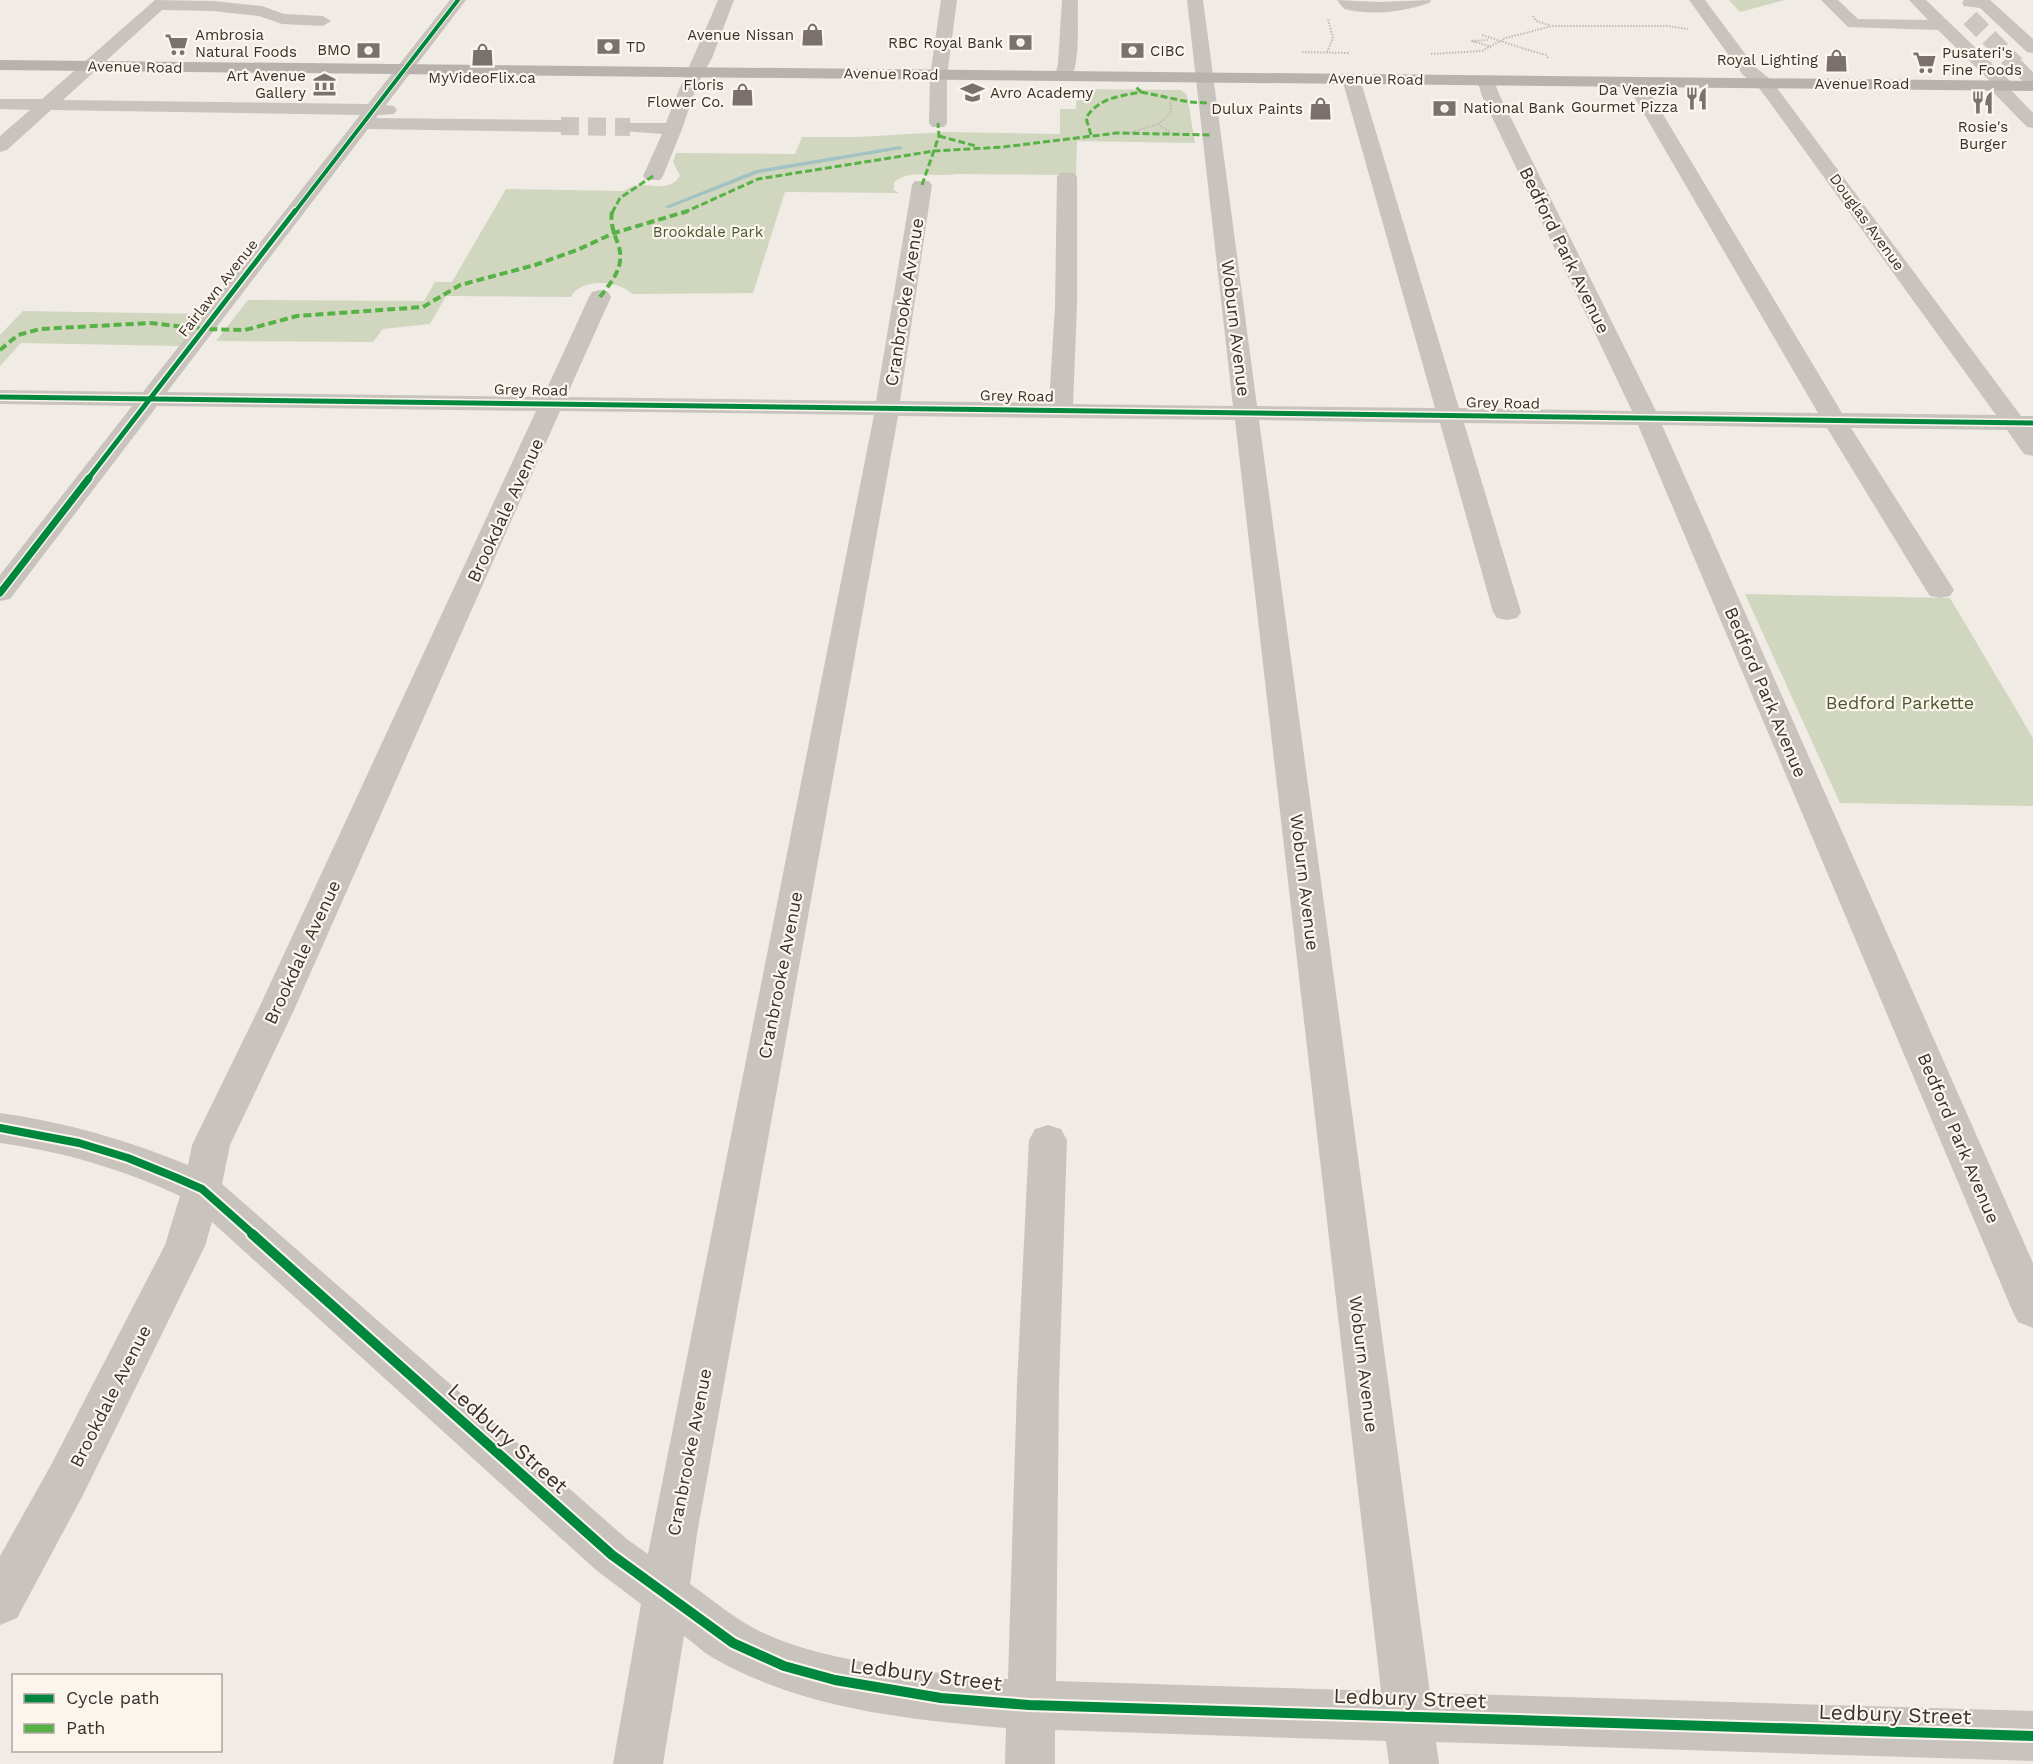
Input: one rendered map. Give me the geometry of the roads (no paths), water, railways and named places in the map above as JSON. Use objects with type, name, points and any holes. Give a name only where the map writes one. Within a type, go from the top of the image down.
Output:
[{"type":"main road","name":"Avenue Road","points":[[0,65],[2033,84]]},
{"type":"street","points":[[251,0],[285,2],[278,18]]},
{"type":"street","name":"Fairlawn Avenue","points":[[0,593],[376,115],[403,69],[458,0]]},
{"type":"street","points":[[653,176],[726,0]]},
{"type":"street","points":[[939,123],[937,75],[949,0]]},
{"type":"street","points":[[1064,76],[1067,64],[1070,0]]},
{"type":"street","name":"Woburn Avenue","points":[[1195,0],[1414,1764]]},
{"type":"street","points":[[1345,0],[1350,6],[1392,7],[1423,0]]},
{"type":"street","points":[[1370,0],[1392,7]]},
{"type":"street","name":"Douglas Avenue","points":[[1697,0],[1749,71],[1764,83],[2024,423],[2033,449]]},
{"type":"street","points":[[0,146],[161,2],[262,11],[278,18],[323,21]]},
{"type":"street","points":[[1965,6],[1984,3],[2033,48]]},
{"type":"street","points":[[1834,5],[1922,5],[2001,85],[2033,123]]},
{"type":"street","points":[[1834,5],[1854,24],[1943,25]]},
{"type":"street","points":[[2016,65],[2033,84]]},
{"type":"street","points":[[1351,79],[1507,612]]},
{"type":"street","name":"Bedford Park Avenue","points":[[1486,80],[1491,96],[1647,418],[2033,1310]]},
{"type":"street","points":[[1634,81],[1835,421],[1940,590]]},
{"type":"street","points":[[0,104],[376,115],[561,126]]},
{"type":"street","points":[[630,127],[673,129]]},
{"type":"street","points":[[1061,411],[1066,306],[1067,177]]},
{"type":"street","name":"Cranbrooke Avenue","points":[[638,1764],[656,1664],[674,1534],[887,408],[922,185]]},
{"type":"street","name":"Brookdale Avenue","points":[[0,1602],[67,1480],[185,1246],[202,1189],[211,1145],[276,1010],[554,404],[600,297]]},
{"type":"street","name":"Grey Road","points":[[0,397],[2024,423]]},
{"type":"street","name":"Ledbury Street","points":[[0,1128],[49,1134],[96,1147],[161,1169],[202,1189],[612,1555],[733,1642],[784,1666],[835,1680],[941,1698],[1029,1705],[2033,1736]]},
{"type":"street","points":[[1029,1764],[1048,1140]]},
{"type":"waterway","points":[[667,207],[758,171],[900,148]]},
{"type":"tunnel","points":[[1970,18],[2016,65]]},
{"type":"tunnel","points":[[561,126],[630,127]]},
{"type":"place","name":"Avenue Nissan","points":[[812,35]]},
{"type":"place","name":"RBC Royal Bank","points":[[1021,43]]},
{"type":"place","name":"Ambrosia Natural Foods","points":[[177,44]]},
{"type":"place","name":"TD","points":[[608,47]]},
{"type":"place","name":"BMO","points":[[369,50]]},
{"type":"place","name":"CIBC","points":[[1132,51]]},
{"type":"place","name":"MyVideoFlix.ca","points":[[482,54]]},
{"type":"place","name":"Royal Lighting","points":[[1836,60]]},
{"type":"place","name":"Pusateri's Fine Foods","points":[[1924,62]]},
{"type":"place","name":"Art Avenue Gallery","points":[[324,85]]},
{"type":"place","name":"Avro Academy","points":[[972,93]]},
{"type":"place","name":"Floris Flower Co.","points":[[742,94]]},
{"type":"place","name":"Da Venezia Gourmet Pizza","points":[[1696,99]]},
{"type":"place","name":"Rosie's Burger","points":[[1983,103]]},
{"type":"place","name":"National Bank","points":[[1445,108]]},
{"type":"place","name":"Dulux Paints","points":[[1321,109]]},
{"type":"park label","name":"Brookdale Park","points":[[708,232]]},
{"type":"park label","name":"Bedford Parkette","points":[[1900,702]]}]
